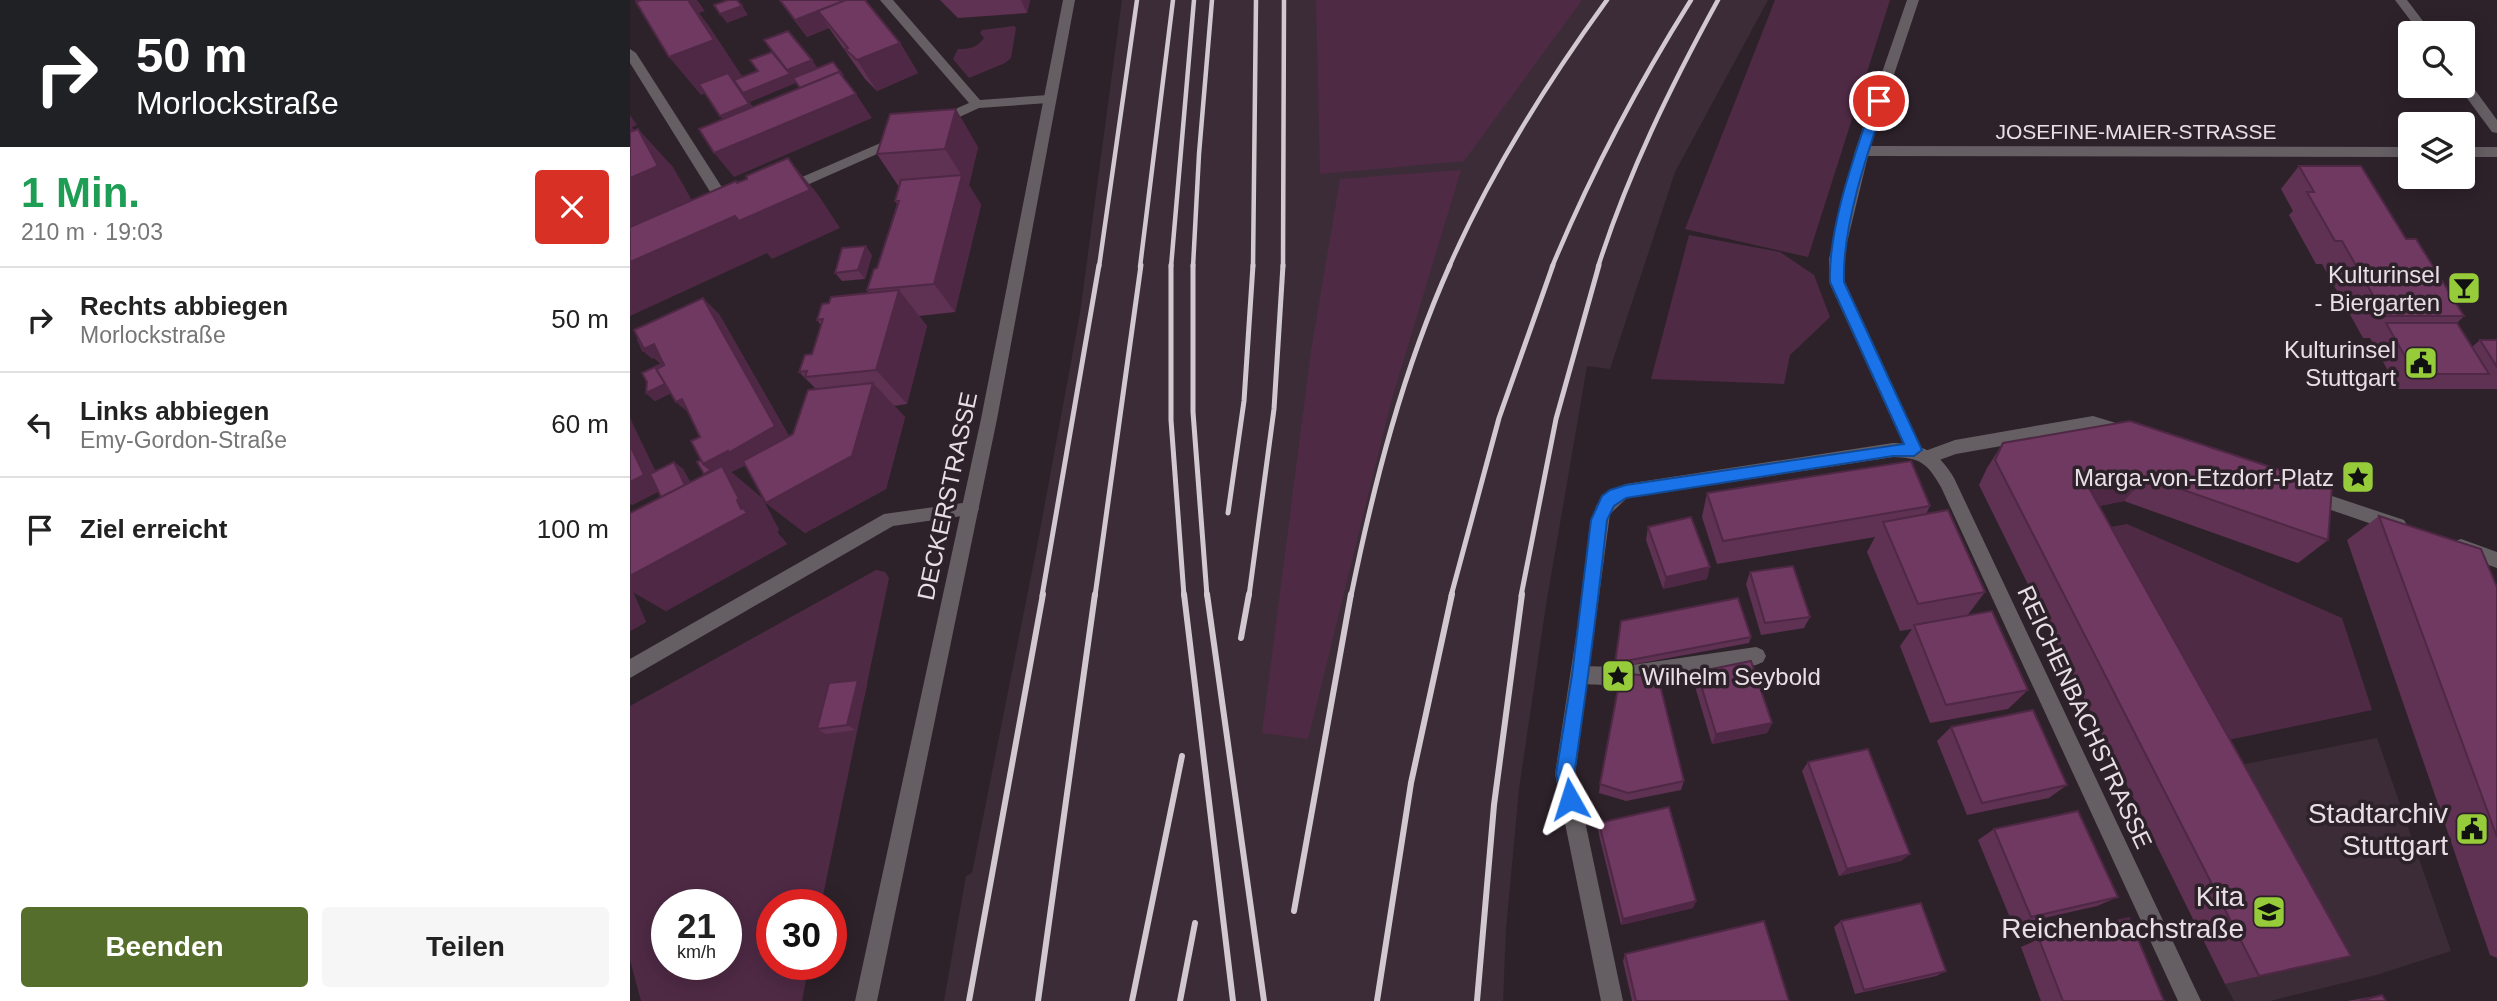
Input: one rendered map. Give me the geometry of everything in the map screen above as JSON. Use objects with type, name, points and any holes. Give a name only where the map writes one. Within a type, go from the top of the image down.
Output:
[{"type":"street","name":"DECKERSTRASSE","points":[[866,1001],[970,509],[1069,0]]},
{"type":"street","name":"REICHENBACHSTRASSE","points":[[1913,0],[1862,151],[1836,259],[1837,282],[1923,453],[1948,483],[2190,1001]]},
{"type":"street","points":[[2401,0],[2417,21]]},
{"type":"street","points":[[889,1],[977,104]]},
{"type":"street","points":[[630,53],[730,213]]},
{"type":"street","points":[[2474,98],[2497,129]]},
{"type":"street","points":[[767,197],[977,104],[1048,99]]},
{"type":"street","name":"JOSEFINE-MAIER-STRASSE","points":[[1862,151],[2398,152]]},
{"type":"street","points":[[2475,152],[2497,152]]},
{"type":"street","points":[[1612,1001],[1565,774],[1581,675],[1599,520],[1608,501],[1616,495],[1647,488],[1893,450],[1923,453],[2093,423],[2135,436]]},
{"type":"street","points":[[2286,487],[2412,530]]},
{"type":"street","points":[[630,669],[890,519],[970,509]]},
{"type":"street","points":[[2448,543],[2497,560]]},
{"type":"street","points":[[1581,675],[1618,676],[1756,656]]},
{"type":"shaded area","points":[[1122,0],[1768,0],[1675,172],[1610,369],[1587,366],[1546,605],[1519,789],[1506,929],[1503,1001],[944,1001],[966,876],[972,873],[1039,536],[1080,313]]},
{"type":"shaded area","points":[[1316,0],[1582,0],[1464,161],[1320,174]]},
{"type":"shaded area","points":[[1775,0],[1890,0],[1808,257],[1685,229]]},
{"type":"shaded area","points":[[1014,26],[1016,28],[1011,58],[1005,63],[969,78],[953,59],[958,49],[979,44],[984,38],[980,33],[982,30]]},
{"type":"shaded area","points":[[1461,170],[1391,402],[1308,739],[1262,733],[1311,351],[1340,179]]},
{"type":"shaded area","points":[[1689,235],[1780,252],[1814,275],[1830,317],[1790,355],[1784,384],[1651,379]]},
{"type":"shaded area","points":[[2127,524],[2342,618],[2372,710],[2228,740],[2111,527]]},
{"type":"shaded area","points":[[876,570],[885,572],[889,578],[824,889],[756,889],[756,980],[806,980],[802,1001],[641,1001],[630,960],[630,706]]},
{"type":"shaded area","points":[[2377,738],[2451,951],[2376,975],[2270,1001],[2234,1001],[2225,984],[2313,964],[2210,771]]},
{"type":"building","points":[[688,0],[714,40],[669,57],[636,2]]},
{"type":"building","points":[[737,0],[742,6],[720,14],[714,5]]},
{"type":"building","points":[[780,0],[846,0],[795,20]]},
{"type":"building","points":[[846,0],[865,0],[900,43],[857,60],[845,49],[848,48],[818,11]]},
{"type":"building","points":[[788,31],[812,60],[787,70],[764,40]]},
{"type":"building","points":[[772,52],[790,74],[743,93],[734,80],[758,71],[750,60]]},
{"type":"building","points":[[833,62],[842,74],[839,72],[800,88],[793,78]]},
{"type":"building","points":[[839,72],[856,94],[714,153],[699,129]]},
{"type":"building","points":[[728,73],[749,104],[720,116],[699,84]]},
{"type":"building","points":[[956,109],[945,149],[877,154],[890,114]]},
{"type":"building","points":[[638,129],[658,166],[630,178],[630,132]]},
{"type":"building","points":[[788,158],[810,190],[739,221],[735,216],[630,262],[630,227],[736,181],[737,183],[747,179],[746,176]]},
{"type":"building","points":[[2299,166],[2361,166],[2406,239],[2416,239],[2464,316],[2385,316],[2342,241],[2335,241],[2307,192],[2314,192]]},
{"type":"building","points":[[962,175],[934,284],[867,290],[899,201],[895,201],[901,180]]},
{"type":"building","points":[[866,246],[858,270],[835,273],[842,248]]},
{"type":"building","points":[[899,290],[876,370],[805,377],[807,371],[799,372],[805,355],[812,354],[823,319],[817,320],[822,304],[829,303],[831,297]]},
{"type":"building","points":[[703,298],[775,426],[703,464],[691,441],[700,437],[682,399],[676,402],[656,369],[664,365],[654,344],[644,349],[634,330]]},
{"type":"building","points":[[2386,323],[2457,323],[2489,374],[2415,374]]},
{"type":"building","points":[[2480,340],[2497,340],[2497,367]]},
{"type":"building","points":[[663,363],[664,365],[656,369],[665,384],[646,393],[647,382],[642,373]]},
{"type":"building","points":[[873,383],[852,456],[766,503],[743,461],[793,434],[808,390]]},
{"type":"building","points":[[2130,421],[2332,487],[2328,540],[2146,477],[2089,488],[2351,956],[2259,976],[1995,460],[2003,443]]},
{"type":"building","points":[[630,445],[644,475],[630,482]]},
{"type":"building","points":[[701,460],[711,470],[704,474],[697,462]]},
{"type":"building","points":[[1911,461],[1930,506],[1723,541],[1707,493]]},
{"type":"building","points":[[674,462],[685,485],[661,497],[650,474]]},
{"type":"building","points":[[722,466],[739,499],[737,500],[741,509],[747,513],[630,576],[630,513]]},
{"type":"building","points":[[1948,510],[1985,592],[1918,604],[1883,522]]},
{"type":"building","points":[[2379,516],[2481,549],[2497,587],[2497,837]]},
{"type":"building","points":[[1691,517],[1710,567],[1666,577],[1648,527]]},
{"type":"building","points":[[1793,566],[1810,617],[1765,623],[1750,572]]},
{"type":"building","points":[[1738,598],[1751,637],[1615,663],[1621,621]]},
{"type":"building","points":[[1992,611],[2028,690],[1946,705],[1914,625]]},
{"type":"building","points":[[1751,661],[1772,723],[1716,734],[1697,672]]},
{"type":"building","points":[[1621,673],[1658,677],[1684,781],[1628,793],[1600,784]]},
{"type":"building","points":[[858,680],[847,725],[817,729],[829,683]]},
{"type":"building","points":[[2033,710],[2067,785],[1982,803],[1951,727]]},
{"type":"building","points":[[1868,749],[1910,854],[1847,869],[1808,762]]},
{"type":"building","points":[[1669,807],[1696,901],[1623,919],[1599,823]]},
{"type":"building","points":[[2078,811],[2118,897],[2031,917],[1994,829]]},
{"type":"building","points":[[1921,903],[1946,971],[1864,990],[1841,921]]},
{"type":"building","points":[[2129,918],[2164,1001],[2063,1001],[2039,939]]},
{"type":"building","points":[[1764,921],[1789,1001],[1636,1001],[1625,954]]},
{"type":"building","points":[[2382,995],[2386,1001],[2360,1001]]},
{"type":"railway","points":[[1099,267],[1137,0]]},
{"type":"railway","points":[[1140,267],[1173,0]]},
{"type":"railway","points":[[1171,267],[1194,0]]},
{"type":"railway","points":[[1193,267],[1212,0]]},
{"type":"railway","points":[[1253,267],[1256,0]]},
{"type":"railway","points":[[1283,267],[1284,0]]},
{"type":"railway","points":[[1449,267],[1501,162],[1562,64],[1607,0]]},
{"type":"railway","points":[[1552,267],[1616,130],[1691,0]]},
{"type":"railway","points":[[1598,267],[1652,130],[1718,0]]},
{"type":"railway","points":[[1042,596],[1099,265]]},
{"type":"railway","points":[[1095,596],[1141,265]]},
{"type":"railway","points":[[1228,513],[1244,401],[1253,265]]},
{"type":"railway","points":[[1249,596],[1274,409],[1283,265]]},
{"type":"railway","points":[[1351,596],[1370,511],[1404,386],[1450,265]]},
{"type":"railway","points":[[1451,596],[1499,418],[1553,265]]},
{"type":"railway","points":[[1521,596],[1556,419],[1599,265]]},
{"type":"railway","points":[[1171,267],[1171,420],[1184,596]]},
{"type":"railway","points":[[1193,267],[1193,412],[1207,596]]},
{"type":"railway","points":[[969,1001],[1043,594]]},
{"type":"railway","points":[[1038,1001],[1095,594]]},
{"type":"railway","points":[[1184,594],[1233,1001]]},
{"type":"railway","points":[[1207,594],[1264,1001]]},
{"type":"railway","points":[[1241,638],[1249,594]]},
{"type":"railway","points":[[1294,911],[1351,594]]},
{"type":"railway","points":[[1377,1001],[1411,783],[1452,594]]},
{"type":"railway","points":[[1477,1001],[1494,805],[1522,594]]},
{"type":"railway","points":[[1132,1001],[1182,756]]},
{"type":"railway","points":[[1180,1001],[1195,923]]},
{"type":"place","name":"Kulturinsel - Biergarten","points":[[2464,288]]},
{"type":"place","name":"Kulturinsel Stuttgart","points":[[2421,363]]},
{"type":"place","name":"Marga-von-Etzdorf-Platz","points":[[2358,477]]},
{"type":"place","name":"Wilhelm Seybold","points":[[1618,676]]},
{"type":"place","name":"Stadtarchiv Stuttgart","points":[[2472,829]]},
{"type":"place","name":"Kita Reichenbachstraße","points":[[2269,912]]},
{"type":"route","points":[[1570,799],[1565,774],[1581,675],[1599,520],[1608,501],[1626,491],[1893,450],[1914,450],[1837,282],[1836,259],[1862,151],[1879,101]]}]
